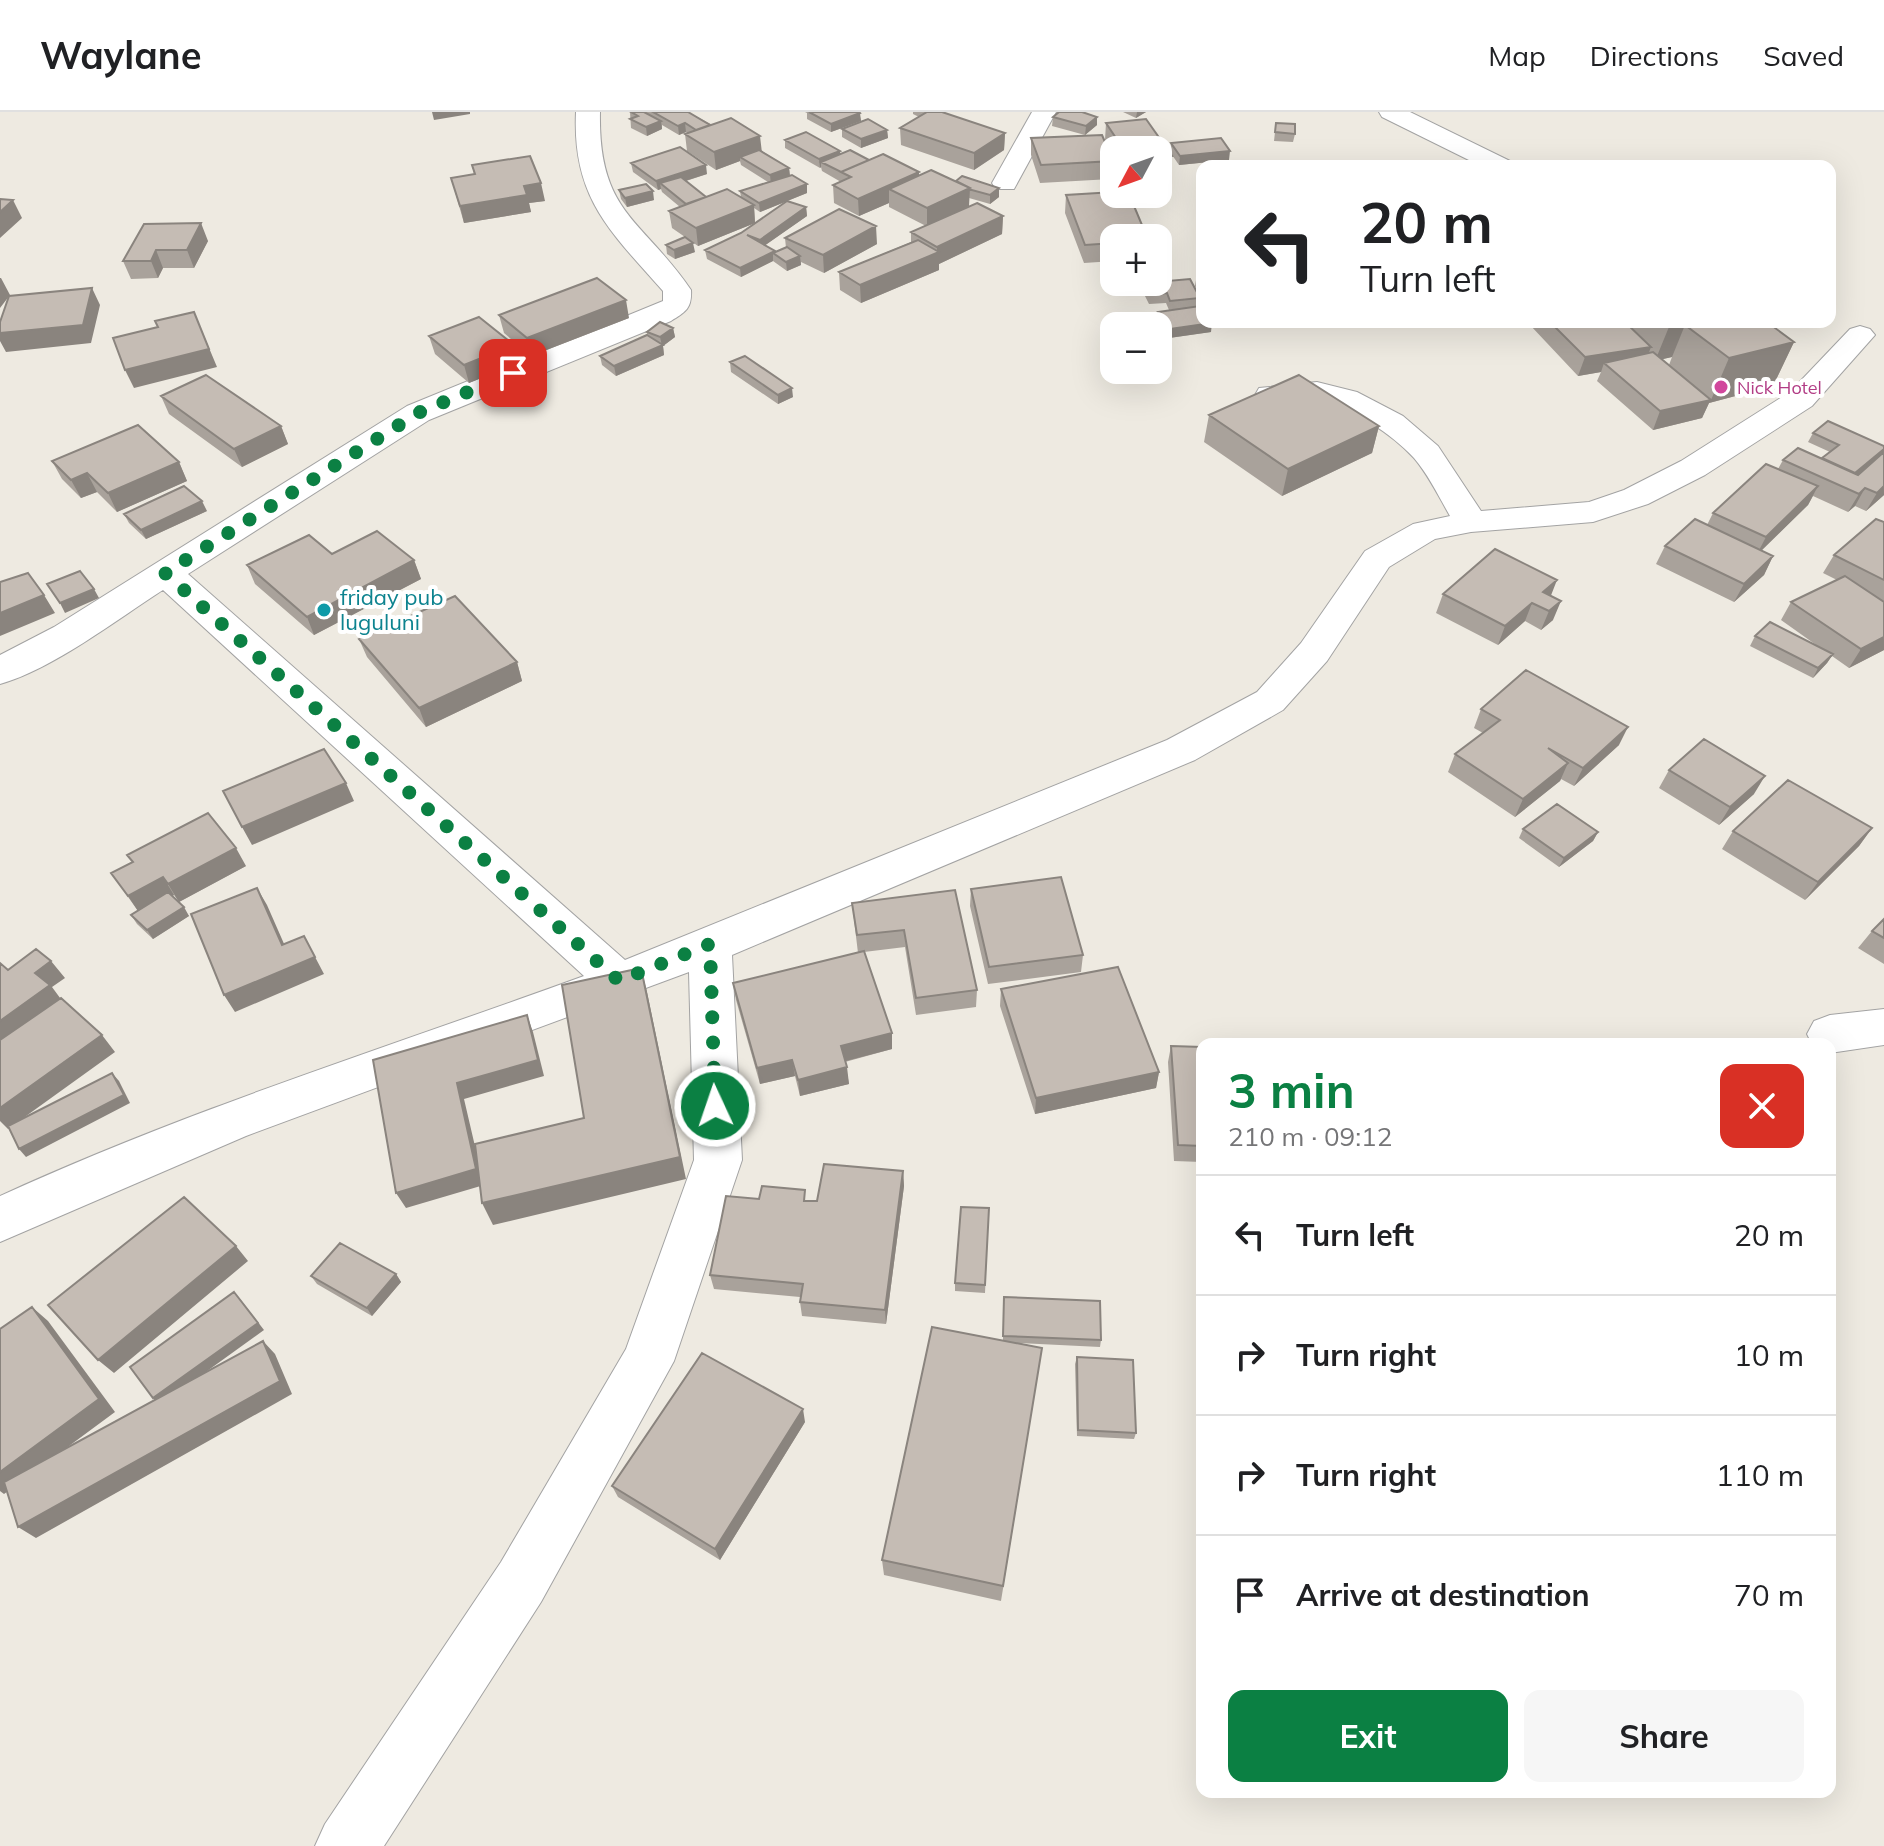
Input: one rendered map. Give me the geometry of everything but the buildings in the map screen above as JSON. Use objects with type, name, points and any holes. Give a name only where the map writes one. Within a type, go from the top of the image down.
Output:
[{"type":"street","points":[[0,671],[67,635],[418,413],[661,315],[677,305],[680,298],[677,290],[615,218],[594,185],[584,141],[588,112]]},
{"type":"street","points":[[1005,183],[1044,112]]},
{"type":"street","points":[[1391,112],[1489,160]]},
{"type":"street","points":[[0,1220],[54,1194],[297,1095],[619,981],[1221,731],[1270,701],[1314,652],[1377,559],[1425,531],[1471,522],[1593,512],[1636,497],[1693,468],[1801,399],[1858,335]]},
{"type":"street","points":[[1249,399],[1317,391],[1346,399],[1392,423],[1427,453],[1471,522]]},
{"type":"street","points":[[165,573],[619,981]]},
{"type":"street","points":[[347,1846],[521,1582],[648,1361],[718,1160],[710,944]]},
{"type":"street","points":[[1830,1034],[1884,1027]]},
{"type":"place","name":"Nick Hotel","points":[[1721,387]]},
{"type":"place","name":"friday pub luguluni","points":[[324,610]]},
{"type":"route","points":[[513,373],[418,413],[323,470],[261,514],[165,573],[619,981],[710,944],[715,1106]]}]
